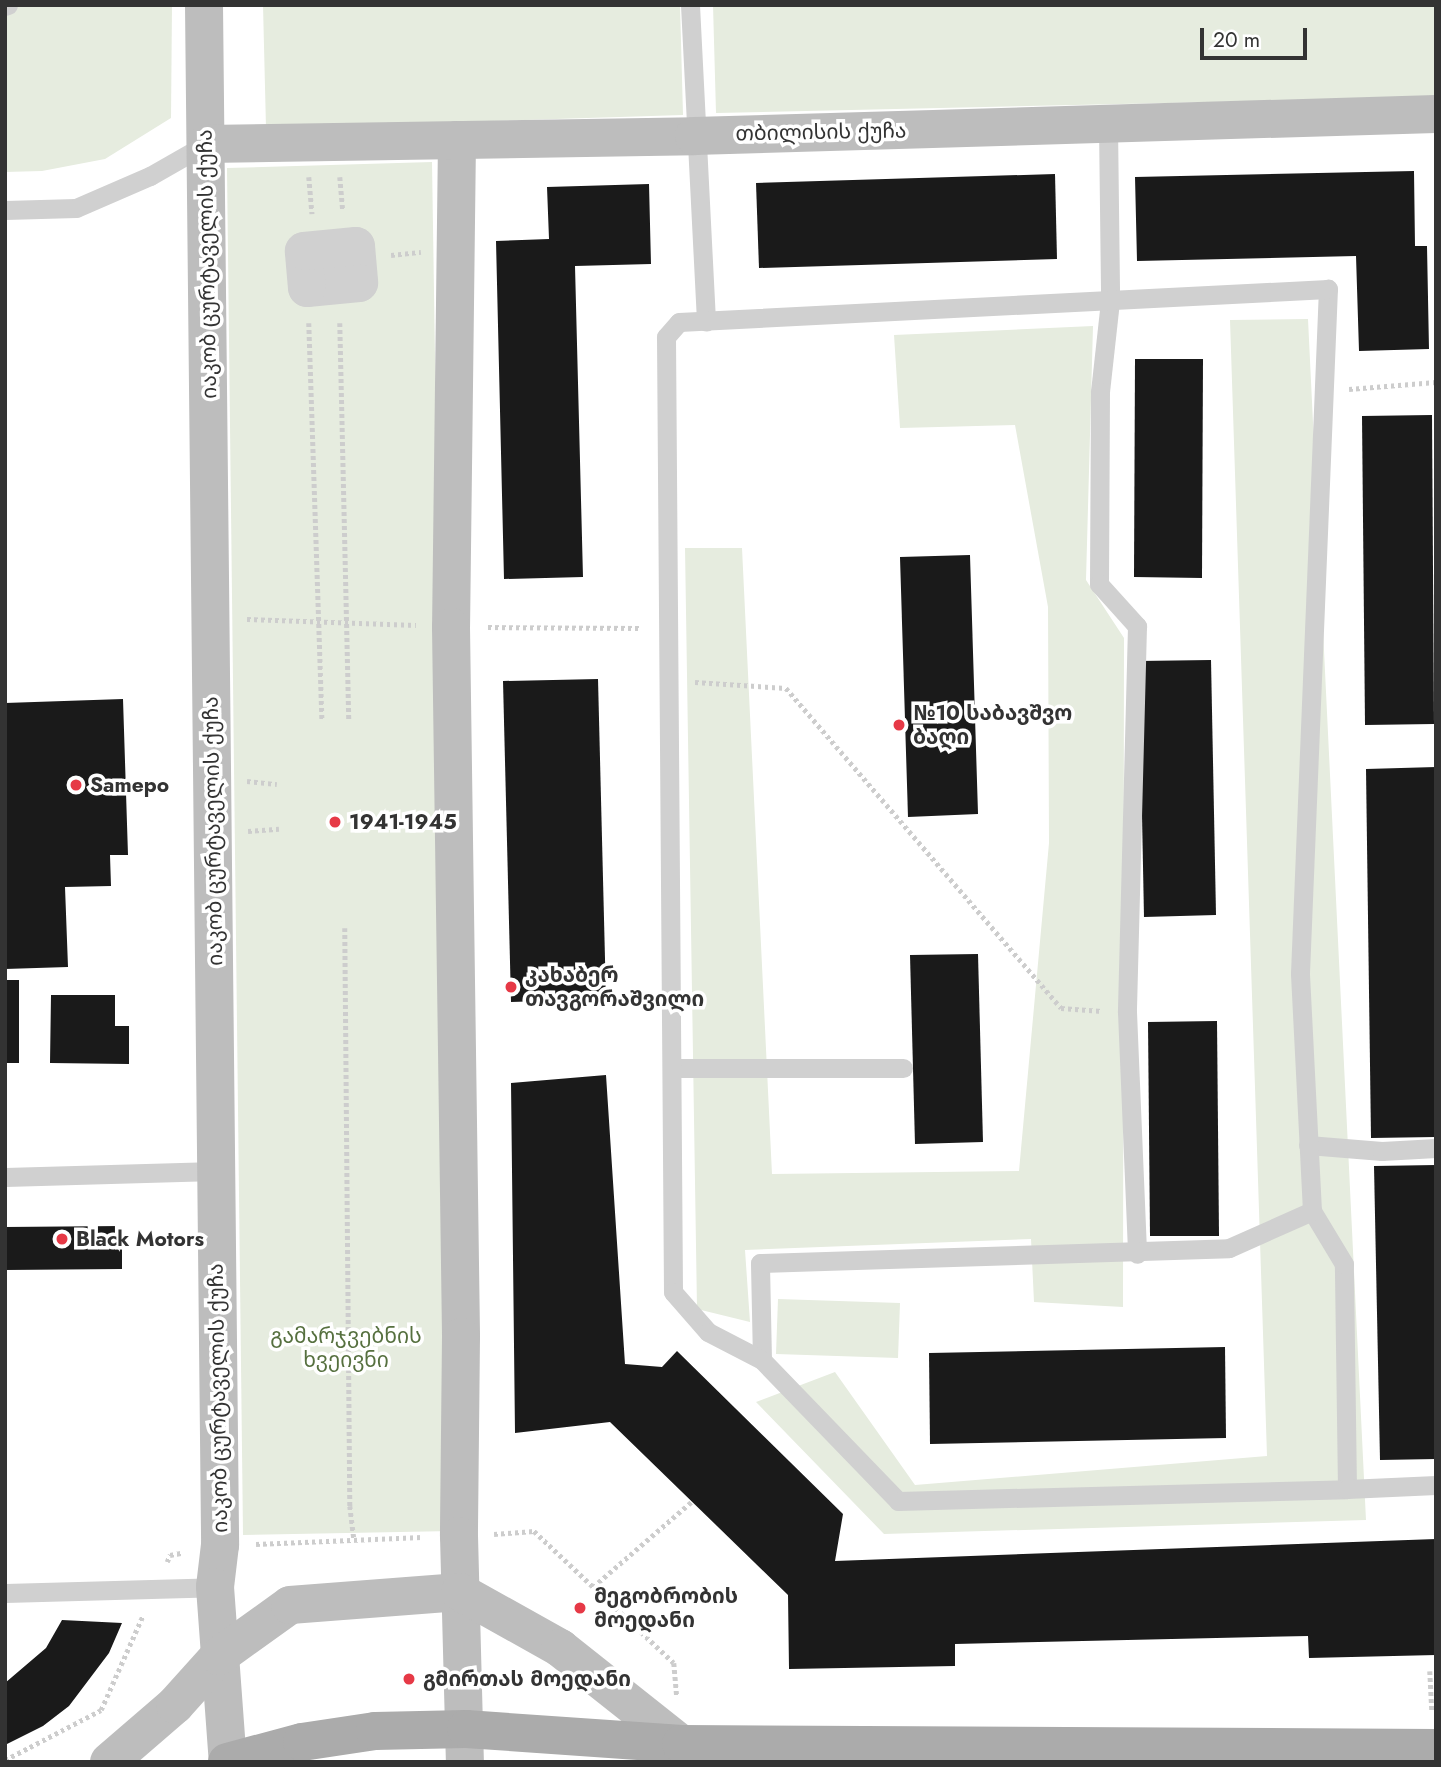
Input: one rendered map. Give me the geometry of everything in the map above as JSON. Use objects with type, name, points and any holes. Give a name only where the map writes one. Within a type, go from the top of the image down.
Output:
[{"type":"main road","name":"იაკობ ცურტაველის ქუჩა","points":[[204,5],[220,1545],[215,1587],[219,1656]]},
{"type":"main road","name":"თბილისის ქუჩა","points":[[206,144],[324,166],[457,140],[1108,125],[1436,114]]},
{"type":"main road","points":[[457,140],[450,627],[461,1337],[460,1592],[466,1745]]},
{"type":"main road","points":[[109,1762],[175,1706],[219,1656],[290,1605],[460,1592],[560,1648],[681,1744]]},
{"type":"main road","points":[[219,1656],[228,1762],[302,1742],[375,1731],[466,1745],[1435,1747]]},
{"type":"lane","points":[[690,5],[694,135],[706,322]]},
{"type":"lane","points":[[1108,125],[1110,301],[1100,392],[1099,584],[1137,626],[1127,1012],[1137,1254]]},
{"type":"lane","points":[[5,210],[76,208],[150,176],[206,144]]},
{"type":"lane","points":[[1347,1489],[1344,1264],[1312,1211],[1300,972],[1328,289],[679,322],[666,337],[673,1292],[708,1332],[762,1360],[898,1502],[1347,1489],[1436,1485]]},
{"type":"lane","points":[[672,1068],[903,1068]]},
{"type":"lane","points":[[1308,1145],[1382,1151],[1436,1148]]},
{"type":"lane","points":[[5,1177],[216,1171]]},
{"type":"lane","points":[[762,1360],[760,1264],[1137,1254],[1229,1248],[1312,1211]]},
{"type":"lane","points":[[5,1593],[215,1587]]},
{"type":"path","points":[[324,166],[333,266],[349,721]]},
{"type":"path","points":[[322,721],[333,266],[324,166]]},
{"type":"path","points":[[416,239],[416,266]]},
{"type":"path","points":[[333,266],[454,248]]},
{"type":"path","points":[[1324,391],[1436,382]]},
{"type":"path","points":[[242,606],[242,620]]},
{"type":"path","points":[[670,681],[786,688],[1061,1008],[1127,1012]]},
{"type":"path","points":[[245,767],[245,793]]},
{"type":"path","points":[[246,819],[246,845]]},
{"type":"path","points":[[345,928],[354,1540]]},
{"type":"path","points":[[593,1587],[691,1502]]},
{"type":"path","points":[[339,1522],[365,1521]]},
{"type":"path","points":[[5,1760],[100,1710],[170,1555]]},
{"type":"green space","points":[[5,5],[172,5],[171,118],[105,159],[42,171],[5,172]]},
{"type":"green space","points":[[263,5],[680,5],[683,115],[266,128]]},
{"type":"green space","points":[[713,5],[1436,5],[1436,97],[716,113]]},
{"type":"green space","name":"გამარჯვებნის ხვეივნი","points":[[432,162],[453,1531],[243,1535],[227,168]]},
{"type":"green space","points":[[1308,319],[1366,1520],[884,1534],[756,1402],[835,1372],[915,1485],[1267,1456],[1230,320]]},
{"type":"green space","points":[[1093,326],[1086,580],[1124,638],[1123,1307],[1034,1302],[1031,1239],[745,1250],[750,1322],[697,1309],[685,548],[742,548],[772,1174],[1019,1171],[1049,843],[1048,607],[1015,425],[900,428],[894,335]]},
{"type":"green space","points":[[778,1299],[900,1303],[898,1358],[776,1354]]},
{"type":"building","points":[[1414,171],[1415,246],[1427,246],[1429,349],[1359,351],[1356,256],[1137,261],[1135,177]]},
{"type":"building","points":[[1055,174],[1057,259],[759,268],[756,183]]},
{"type":"building","points":[[649,184],[651,264],[575,266],[583,577],[504,579],[496,241],[549,239],[547,187]]},
{"type":"building","points":[[1135,359],[1203,359],[1202,578],[1134,577]]},
{"type":"building","points":[[1432,415],[1434,724],[1365,725],[1362,416]]},
{"type":"building","points":[[970,555],[978,814],[908,817],[900,557]]},
{"type":"building","points":[[1211,660],[1216,915],[1144,917],[1139,661]]},
{"type":"building","points":[[598,679],[606,999],[511,1002],[503,681]]},
{"type":"building","points":[[123,699],[128,855],[110,855],[111,886],[65,887],[68,967],[5,969],[5,703]]},
{"type":"building","points":[[1436,767],[1436,1137],[1371,1138],[1366,769]]},
{"type":"building","points":[[978,954],[983,1142],[915,1144],[910,955]]},
{"type":"building","points":[[5,980],[19,980],[19,1063],[5,1063]]},
{"type":"building","points":[[51,995],[115,995],[115,1026],[129,1026],[129,1064],[50,1063]]},
{"type":"building","points":[[1217,1021],[1219,1236],[1150,1236],[1148,1022]]},
{"type":"building","points":[[606,1075],[625,1364],[662,1367],[677,1351],[843,1514],[835,1561],[1436,1539],[1436,1655],[1309,1658],[1308,1636],[955,1644],[955,1666],[789,1669],[788,1595],[610,1422],[515,1433],[511,1083]]},
{"type":"building","points":[[1436,1165],[1436,1459],[1380,1460],[1374,1166]]},
{"type":"building","points":[[122,1226],[122,1269],[5,1270],[5,1227]]},
{"type":"building","points":[[1225,1347],[1226,1438],[930,1444],[929,1353]]},
{"type":"building","points":[[62,1620],[122,1623],[109,1653],[69,1706],[43,1726],[5,1745],[5,1683],[46,1648]]},
{"type":"place","name":"№10 საბავშვო ბაღი","points":[[899,725]]},
{"type":"place","name":"Samepo","points":[[76,785]]},
{"type":"place","name":"1941-1945","points":[[335,822]]},
{"type":"place","name":"კახაბერ თავგორაშვილი","points":[[511,987]]},
{"type":"place","name":"Black Motors","points":[[62,1239]]},
{"type":"place","name":"მეგობრობის მოედანი","points":[[580,1608]]},
{"type":"place","name":"გმირთას მოედანი","points":[[409,1679]]}]
